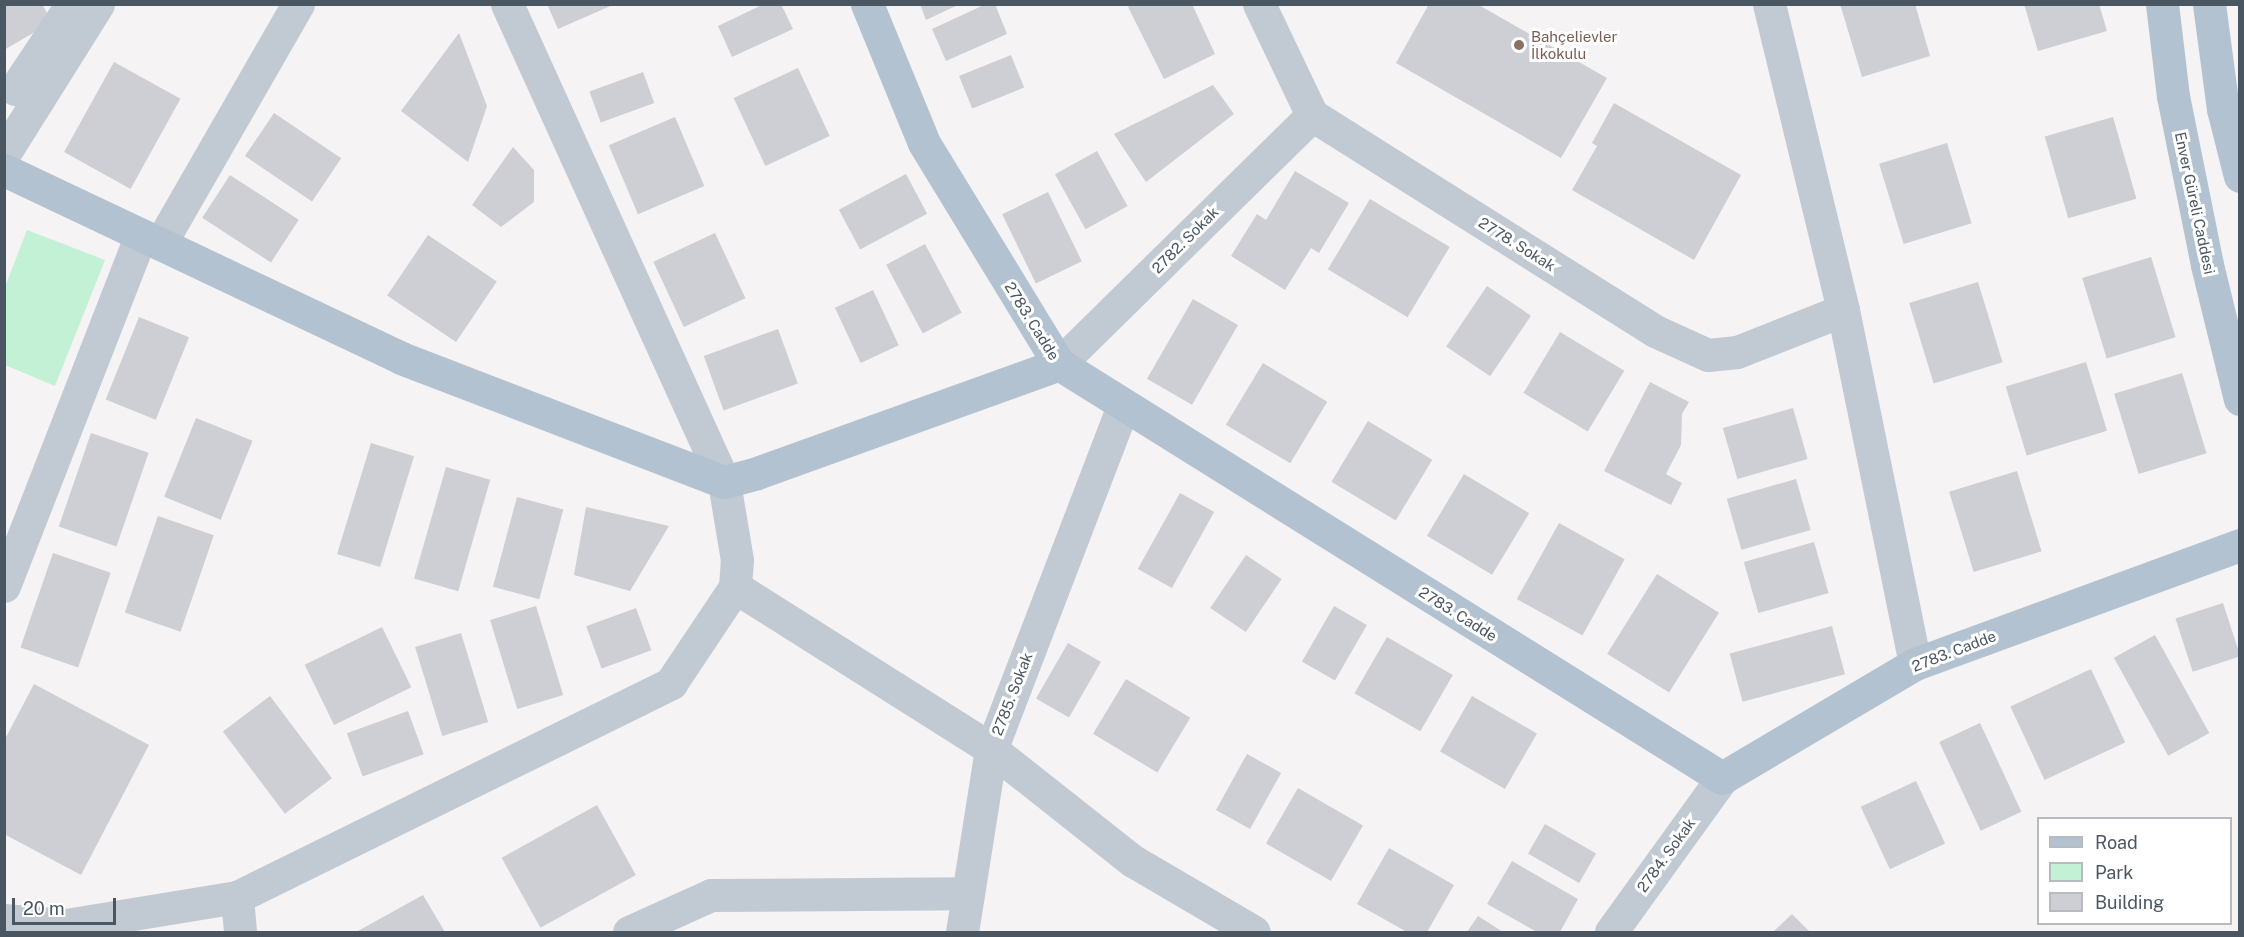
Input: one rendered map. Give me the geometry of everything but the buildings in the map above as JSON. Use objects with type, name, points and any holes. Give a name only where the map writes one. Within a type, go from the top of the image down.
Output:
[{"type":"main road","name":"2783. Cadde","points":[[867,4],[924,143],[1059,364],[1722,778],[1914,664],[2240,545]]},
{"type":"main road","name":"Enver Güreli Caddesi","points":[[2162,4],[2173,96],[2207,265],[2240,399]]},
{"type":"main road","points":[[2209,4],[2223,110],[2240,176]]},
{"type":"main road","points":[[4,170],[401,358],[724,482],[757,473],[1059,364]]},
{"type":"street","points":[[15,89],[72,4]]},
{"type":"street","points":[[4,154],[98,4]]},
{"type":"street","points":[[4,586],[151,240],[298,4]]},
{"type":"street","points":[[4,920],[66,925],[148,922],[237,897],[671,683],[735,587],[737,561],[724,482],[507,4]]},
{"type":"street","points":[[1259,4],[1312,115]]},
{"type":"street","points":[[1769,4],[1843,310],[1914,664]]},
{"type":"street","name":"2782. Sokak","points":[[1059,364],[1312,115]]},
{"type":"street","name":"2778. Sokak","points":[[1312,115],[1655,331],[1708,355],[1737,352],[1843,310]]},
{"type":"street","name":"2785. Sokak","points":[[1123,406],[991,749],[1133,861],[1254,933]]},
{"type":"street","points":[[735,587],[991,749],[962,933]]},
{"type":"street","name":"2784. Sokak","points":[[1611,933],[1722,778]]},
{"type":"street","points":[[629,933],[711,895],[968,893]]},
{"type":"street","points":[[237,897],[240,933]]},
{"type":"green space","points":[[27,230],[105,260],[55,386],[5,365],[5,287]]},
{"type":"place","name":"Bahçelievler İlkokulu","points":[[1519,45]]}]
